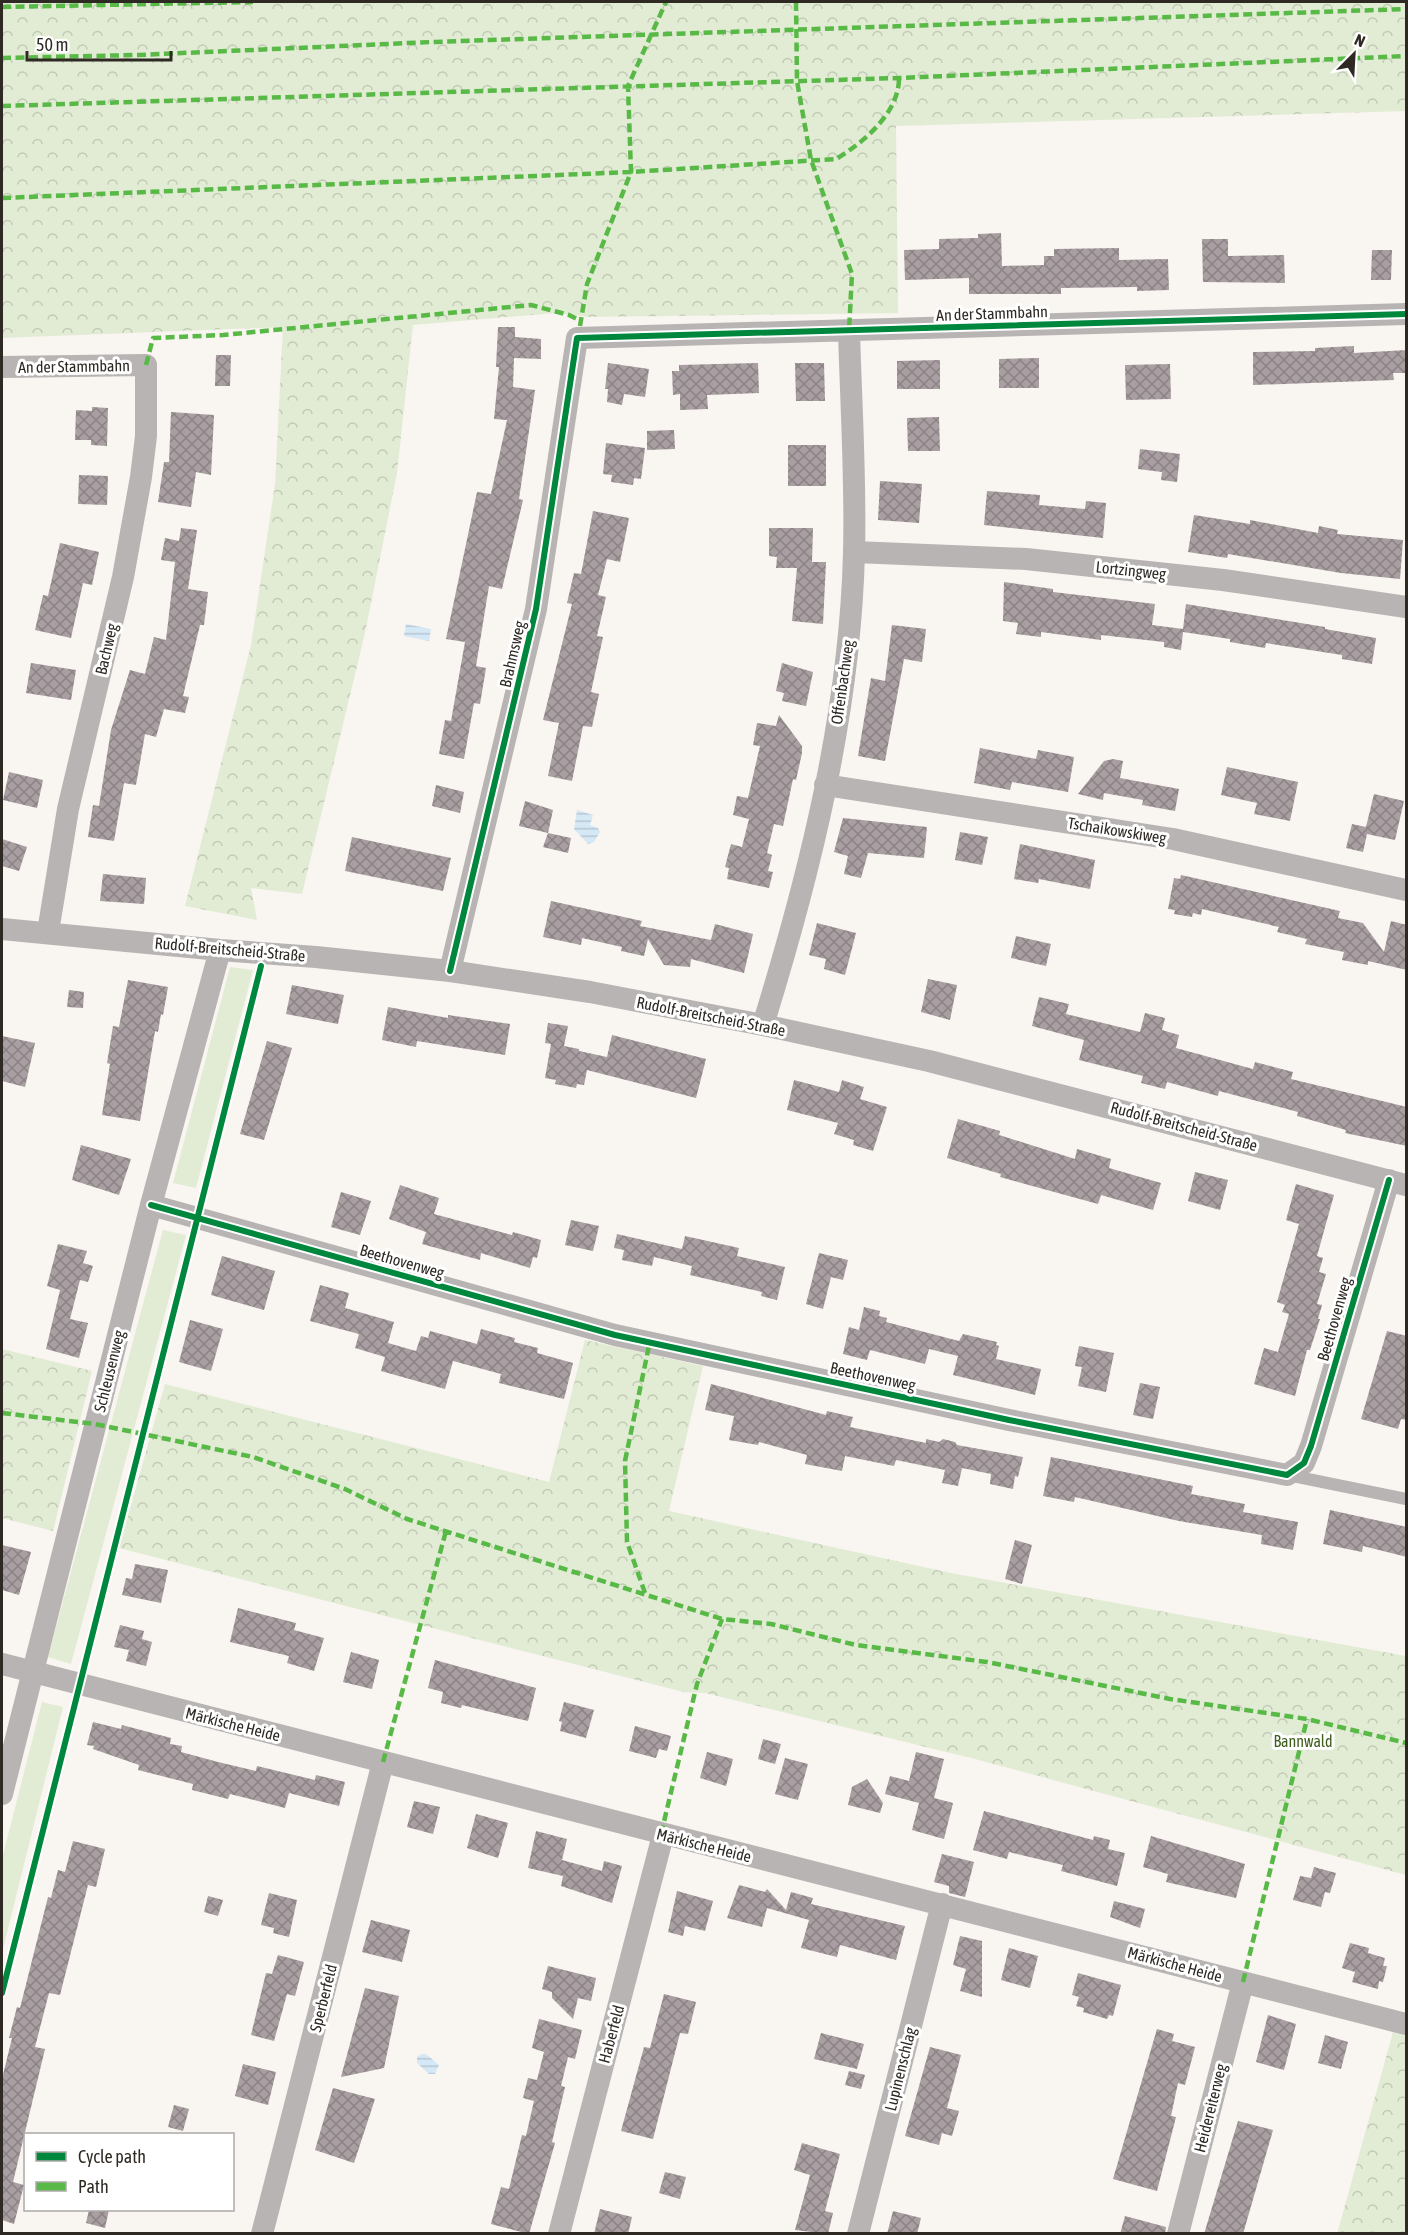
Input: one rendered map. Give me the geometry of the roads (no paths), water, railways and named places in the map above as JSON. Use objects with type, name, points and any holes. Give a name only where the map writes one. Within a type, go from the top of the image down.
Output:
[{"type":"street","name":"An der Stammbahn","points":[[578,338],[1407,314]]},
{"type":"street","name":"Offenbachweg","points":[[763,1025],[790,933],[825,785],[844,673],[855,552],[849,331]]},
{"type":"street","name":"Brahmsweg","points":[[450,971],[536,609],[578,338]]},
{"type":"street","name":"An der Stammbahn","points":[[2,367],[146,365]]},
{"type":"street","name":"Bachweg","points":[[48,932],[68,808],[123,578],[141,477],[146,436],[146,365]]},
{"type":"street","name":"Lortzingweg","points":[[855,552],[1026,559],[1223,580],[1407,607]]},
{"type":"street","name":"Tschaikowskiweg","points":[[825,785],[1173,839],[1407,890]]},
{"type":"street","name":"Rudolf-Breitscheid-Straße","points":[[2,929],[450,971],[590,992],[763,1025],[972,1072],[1398,1182]]},
{"type":"street","name":"Schleusenweg","points":[[2,1794],[151,1205],[220,950]]},
{"type":"street","name":"Beethovenweg","points":[[151,1205],[615,1335],[1009,1420],[1287,1475],[1304,1463],[1311,1446],[1398,1182]]},
{"type":"street","name":"Märkische Heide","points":[[2,1664],[1407,2024]]},
{"type":"street","name":"Sperberfeld","points":[[262,2234],[383,1762]]},
{"type":"street","name":"Haberfeld","points":[[559,2234],[663,1835]]},
{"type":"street","name":"Lupinenschlag","points":[[858,2234],[942,1904]]},
{"type":"street","name":"Heidereiterweg","points":[[1178,2234],[1243,1982]]},
{"type":"lane","points":[[1287,1475],[1407,1499]]},
{"type":"water","points":[[406,624],[431,629],[429,641],[404,636]]},
{"type":"water","points":[[577,810],[593,815],[590,825],[598,828],[600,832],[594,842],[588,844],[574,829]]},
{"type":"water","points":[[426,2054],[439,2065],[435,2074],[429,2074],[417,2063],[417,2057]]},
{"type":"park label","name":"Bannwald","points":[[1303,1741]]}]
